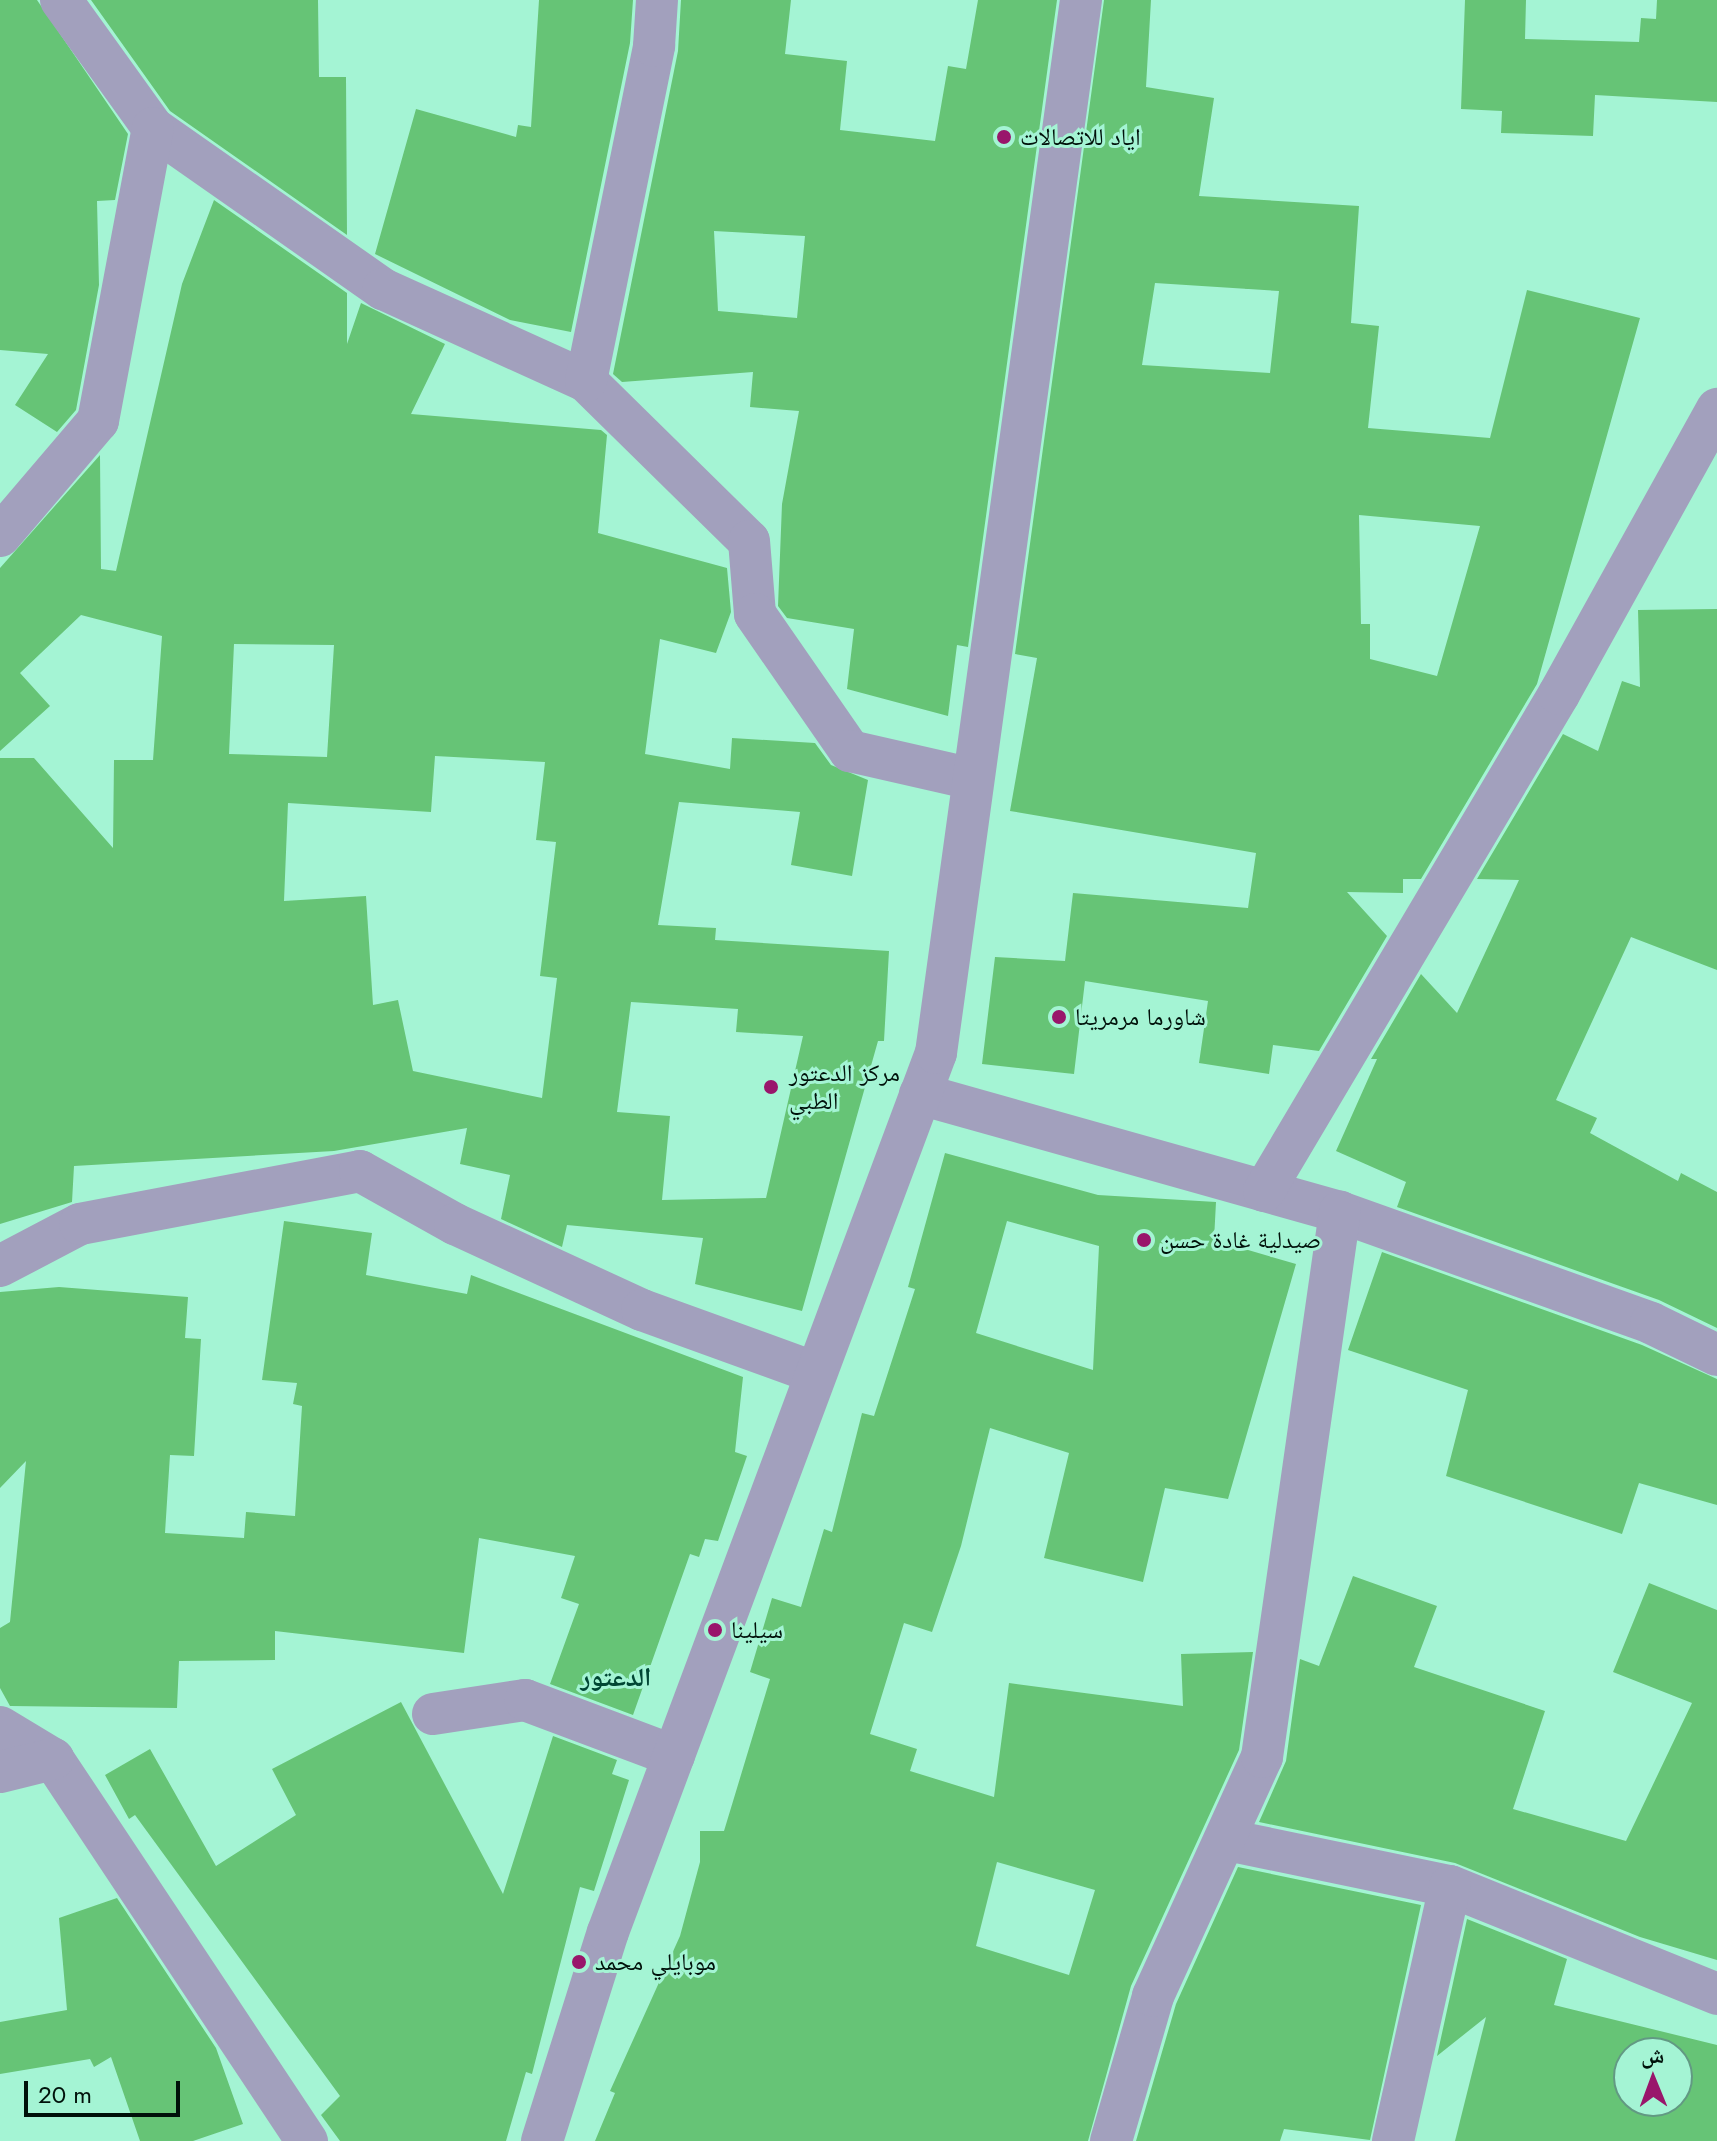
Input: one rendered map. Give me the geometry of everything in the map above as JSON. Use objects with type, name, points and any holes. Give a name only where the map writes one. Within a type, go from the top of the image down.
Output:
[{"type":"street","points":[[61,0],[153,128],[383,289],[586,381],[749,541],[755,614],[850,751],[973,779]]},
{"type":"street","points":[[586,381],[654,46],[657,0]]},
{"type":"street","points":[[542,2141],[608,1932],[936,1053],[1081,0]]},
{"type":"street","points":[[0,536],[98,421],[153,128]]},
{"type":"street","points":[[1264,1191],[1559,694],[1717,409]]},
{"type":"street","points":[[920,1094],[1340,1212],[1651,1323],[1717,1355]]},
{"type":"street","points":[[0,1266],[80,1224],[360,1171],[455,1224],[642,1310],[816,1373]]},
{"type":"street","points":[[1111,2141],[1153,1996],[1227,1840],[1262,1757],[1340,1212]]},
{"type":"street","points":[[433,1714],[525,1700],[674,1756]]},
{"type":"street","points":[[0,1727],[53,1759],[307,2141]]},
{"type":"street","points":[[0,1772],[53,1759]]},
{"type":"street","points":[[1227,1840],[1450,1886],[1717,1994]]},
{"type":"street","points":[[1393,2141],[1450,1886]]},
{"type":"building","points":[[0,0],[37,0],[128,134],[115,200],[97,201],[99,285],[76,410],[57,432],[15,405],[48,354],[0,350]]},
{"type":"building","points":[[91,0],[318,0],[319,77],[346,77],[347,235],[170,111]]},
{"type":"building","points":[[539,0],[633,0],[630,43],[571,332],[510,320],[375,254],[416,109],[516,137],[518,125],[531,127]]},
{"type":"building","points":[[681,0],[791,0],[785,54],[847,61],[840,130],[935,141],[948,66],[966,69],[978,0],[1057,0],[968,647],[957,645],[948,716],[847,689],[854,629],[787,618],[778,606],[782,504],[799,411],[750,407],[753,372],[622,382],[613,374],[678,51]],"holes":[[[714,231],[805,236],[797,318],[718,311]]]},
{"type":"building","points":[[1104,0],[1151,0],[1146,87],[1214,98],[1199,196],[1359,206],[1351,323],[1379,326],[1368,428],[1490,438],[1527,290],[1640,318],[1537,684],[1421,879],[1403,879],[1403,893],[1347,892],[1387,936],[1319,1051],[1273,1045],[1269,1074],[1199,1063],[1208,1001],[1085,981],[1074,1074],[982,1064],[995,957],[1065,961],[1073,893],[1248,908],[1256,853],[1010,811],[1037,658],[1015,654]],"holes":[[[1155,283],[1279,291],[1270,373],[1142,365]],[[1359,515],[1480,526],[1437,676],[1370,659],[1370,624],[1361,624]]]},
{"type":"building","points":[[1465,0],[1526,0],[1525,39],[1639,42],[1641,18],[1656,19],[1657,0],[1717,0],[1717,102],[1595,95],[1593,136],[1501,133],[1502,111],[1461,109]]},
{"type":"building","points":[[214,200],[347,293],[347,344],[361,303],[445,344],[411,414],[601,430],[607,435],[598,533],[727,568],[731,612],[716,653],[660,639],[645,754],[730,769],[732,738],[815,743],[831,765],[868,780],[852,876],[791,865],[800,812],[679,802],[658,925],[716,928],[715,940],[889,951],[884,1041],[878,1041],[802,1311],[695,1284],[703,1238],[567,1225],[562,1247],[501,1219],[510,1175],[460,1164],[467,1128],[334,1151],[74,1166],[72,1202],[0,1224],[0,758],[34,758],[113,848],[114,760],[153,760],[162,636],[81,615],[20,673],[50,706],[0,751],[0,568],[100,455],[101,569],[116,571],[182,284]],"holes":[[[234,644],[334,645],[327,757],[229,754]],[[435,756],[545,762],[536,840],[556,842],[540,976],[557,978],[542,1098],[413,1071],[398,1000],[373,1005],[366,896],[284,901],[288,803],[431,812]],[[631,1002],[738,1009],[736,1032],[803,1036],[766,1198],[662,1200],[670,1116],[617,1112]]]},
{"type":"building","points":[[1717,609],[1717,970],[1631,937],[1556,1100],[1597,1118],[1590,1133],[1678,1181],[1681,1173],[1717,1192],[1717,1328],[1659,1300],[1397,1207],[1406,1182],[1336,1151],[1377,1059],[1371,1059],[1421,974],[1457,1013],[1519,880],[1477,879],[1563,734],[1598,751],[1622,681],[1640,687],[1638,610]]},
{"type":"building","points":[[945,1153],[1098,1195],[1216,1202],[1214,1240],[1296,1264],[1228,1499],[1165,1488],[1143,1582],[1044,1558],[1069,1453],[990,1428],[961,1546],[932,1632],[904,1623],[870,1734],[917,1749],[910,1771],[994,1797],[1009,1683],[1183,1706],[1181,1654],[1253,1652],[1239,1750],[1131,1986],[1088,2141],[595,2141],[615,2093],[610,2091],[680,1936],[700,1862],[700,1831],[724,1831],[770,1679],[750,1672],[772,1598],[801,1607],[824,1529],[832,1532],[862,1413],[874,1416],[915,1289],[908,1287]],"holes":[[[1007,1221],[1099,1246],[1093,1370],[976,1333]],[[997,1862],[1095,1890],[1069,1975],[976,1946]]]},
{"type":"building","points":[[284,1221],[372,1233],[366,1275],[467,1294],[471,1275],[743,1377],[735,1452],[747,1456],[718,1541],[705,1539],[699,1557],[690,1554],[633,1715],[550,1684],[579,1604],[561,1598],[575,1556],[479,1538],[464,1653],[275,1631],[275,1660],[179,1661],[177,1708],[10,1706],[0,1688],[0,1628],[10,1622],[26,1461],[0,1488],[0,1292],[59,1287],[188,1297],[185,1338],[201,1339],[194,1456],[170,1455],[165,1533],[244,1538],[246,1512],[295,1516],[302,1406],[293,1404],[297,1383],[262,1380]]},
{"type":"building","points":[[1382,1252],[1642,1345],[1717,1379],[1717,1505],[1639,1483],[1622,1534],[1446,1476],[1468,1390],[1348,1350]]},
{"type":"building","points":[[1353,1576],[1437,1606],[1414,1667],[1545,1711],[1513,1809],[1626,1841],[1692,1703],[1613,1672],[1649,1583],[1717,1610],[1717,1960],[1640,1937],[1455,1863],[1259,1822],[1286,1761],[1300,1659],[1319,1666]]},
{"type":"building","points":[[401,1702],[503,1894],[553,1736],[617,1760],[612,1774],[629,1780],[594,1891],[580,1887],[532,2074],[526,2072],[506,2141],[340,2141],[321,2115],[340,2096],[135,1815],[129,1819],[105,1775],[150,1749],[216,1866],[296,1815],[272,1769]]},
{"type":"building","points":[[1238,1867],[1421,1905],[1370,2140],[1284,2129],[1280,2141],[1136,2141],[1176,2004]]},
{"type":"building","points":[[117,1898],[216,2048],[243,2124],[193,2141],[140,2141],[111,2057],[94,2067],[90,2059],[0,2074],[0,2022],[67,2010],[59,1918]]},
{"type":"building","points":[[1467,1919],[1567,1959],[1554,2005],[1684,2037],[1613,2037],[1613,2117],[1693,2117],[1693,2039],[1717,2045],[1717,2141],[1455,2141],[1486,2017],[1437,2056]]},
{"type":"place","name":"اياد للاتصالات","points":[[1004,137]]},
{"type":"place","name":"شاورما مرمريتا","points":[[1059,1017]]},
{"type":"place","name":"مركز الدعتور الطبي","points":[[771,1087]]},
{"type":"place","name":"صيدلية غادة حسن","points":[[1144,1240]]},
{"type":"place","name":"سيلينا","points":[[715,1630]]},
{"type":"place","name":"موبايلي محمد","points":[[579,1962]]},
{"type":"district","name":"الدعتور","points":[[616,1678]]}]
